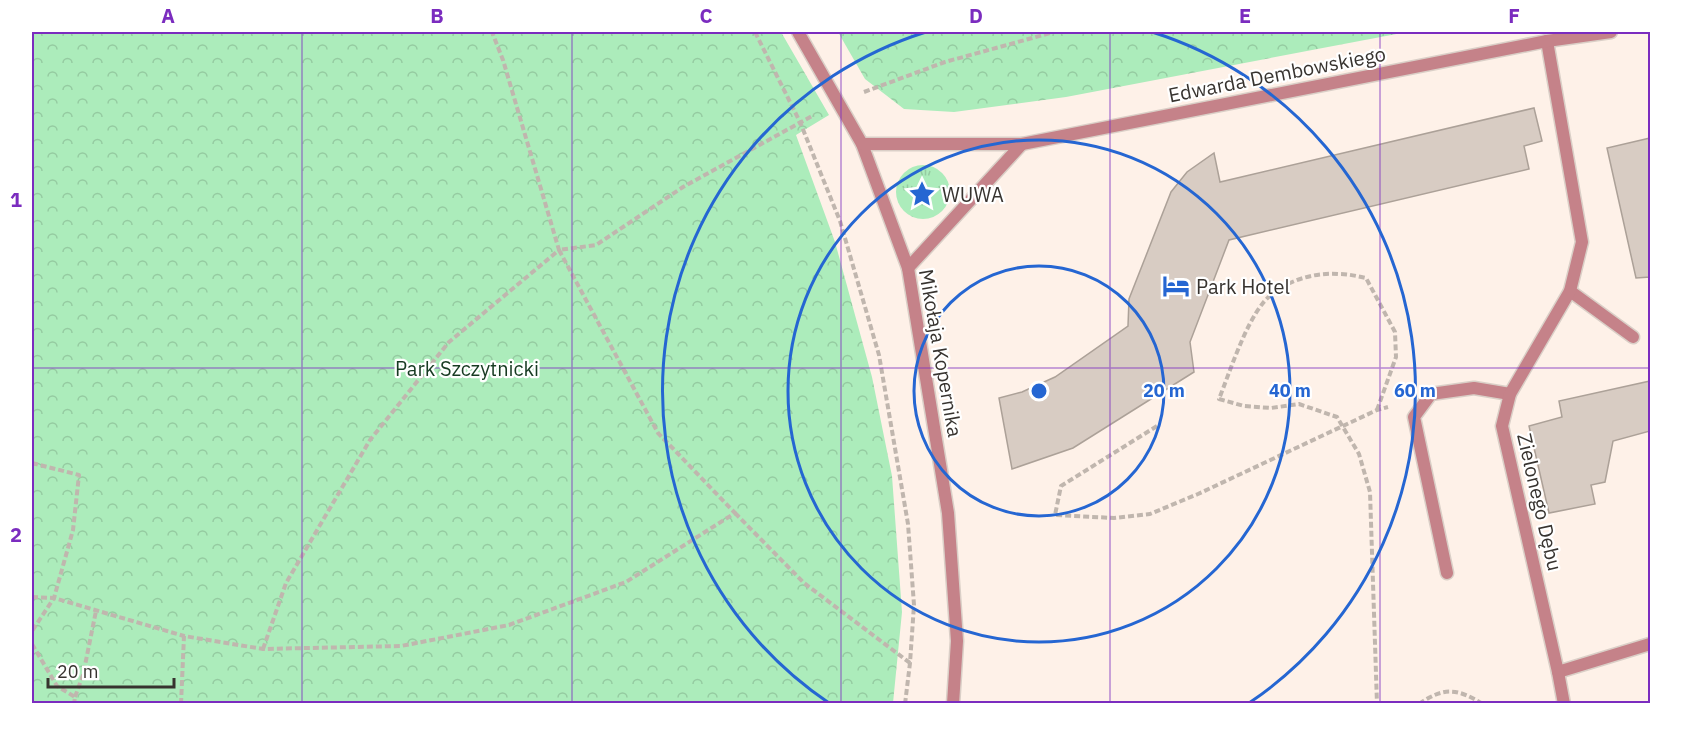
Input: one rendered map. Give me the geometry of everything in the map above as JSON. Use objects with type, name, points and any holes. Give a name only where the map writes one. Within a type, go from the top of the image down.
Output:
[{"type":"street","name":"Mikołaja Kopernika","points":[[798,32],[862,144],[908,268],[948,513],[957,641],[953,704]]},
{"type":"street","name":"Edwarda Dembowskiego","points":[[862,144],[1022,144],[1546,41],[1611,32]]},
{"type":"street","name":"Zielonego Dębu","points":[[1546,41],[1582,242],[1570,291],[1510,394],[1502,426],[1564,704]]},
{"type":"street","points":[[908,268],[1022,144]]},
{"type":"street","points":[[1570,291],[1633,337]]},
{"type":"street","points":[[1447,573],[1414,417],[1431,394],[1474,388],[1510,394]]},
{"type":"street","points":[[1558,672],[1650,644]]},
{"type":"path","points":[[492,32],[503,60],[559,250],[658,433],[804,583],[910,663]]},
{"type":"path","points":[[755,32],[800,122],[840,221],[879,354],[908,524],[914,605],[905,704]]},
{"type":"path","points":[[263,649],[286,583],[370,440],[449,342],[559,250],[596,245],[683,187],[837,102],[945,62],[1054,32]]},
{"type":"path","points":[[1377,410],[1396,357],[1395,332],[1366,278],[1337,273],[1310,276],[1281,288],[1264,302],[1248,328],[1219,399],[1244,406],[1271,408],[1299,404],[1337,417],[1359,454],[1370,492],[1377,704]]},
{"type":"path","points":[[1157,426],[1061,486],[1054,515],[1114,518],[1149,514],[1198,494],[1377,410],[1431,394]]},
{"type":"path","points":[[32,462],[79,475],[73,530],[54,598],[32,631]]},
{"type":"path","points":[[32,597],[54,598],[184,636],[263,649],[401,646],[509,625],[626,582],[735,513]]},
{"type":"path","points":[[74,704],[83,675],[96,610]]},
{"type":"path","points":[[181,704],[184,636]]},
{"type":"path","points":[[32,644],[57,686],[75,697]]},
{"type":"path","points":[[1419,704],[1431,696],[1453,690],[1473,697],[1484,704]]},
{"type":"green space","name":"Park Szczytnicki","points":[[32,32],[781,32],[829,115],[796,135],[835,242],[872,377],[892,476],[902,612],[893,703],[32,703]]},
{"type":"green space","points":[[838,32],[1407,32],[1066,97],[954,112],[904,109],[865,79]]},
{"type":"green space","points":[[918,165],[928,165],[938,169],[946,177],[950,192],[946,207],[938,215],[928,219],[918,219],[908,215],[900,207],[896,197],[896,187],[900,177],[908,169]]},
{"type":"building","name":"Park Hotel","points":[[1534,108],[1542,141],[1524,146],[1529,169],[1229,240],[1190,342],[1194,372],[1073,448],[1012,469],[999,398],[1022,392],[1055,377],[1128,326],[1129,299],[1171,192],[1187,172],[1214,153],[1220,182]]},
{"type":"building","points":[[1650,138],[1650,277],[1636,278],[1607,148]]},
{"type":"building","points":[[1650,381],[1650,431],[1613,441],[1605,482],[1591,485],[1595,504],[1549,513],[1529,426],[1562,417],[1559,401]]},
{"type":"place","name":"WUWA","points":[[922,194]]},
{"type":"place","name":"Park Hotel","points":[[1176,286]]}]
